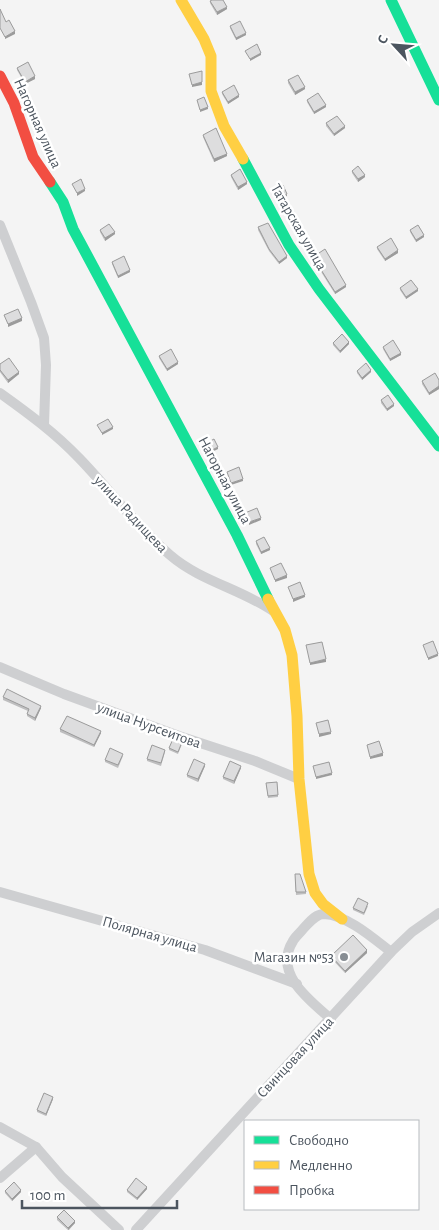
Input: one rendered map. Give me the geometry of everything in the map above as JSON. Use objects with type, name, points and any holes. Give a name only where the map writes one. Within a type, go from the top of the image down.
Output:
[{"type":"street","name":"Татарская улица","points":[[181,0],[204,39],[211,56],[212,91],[224,126],[250,170],[289,245],[319,290],[361,342],[439,446]]},
{"type":"street","points":[[391,0],[439,100]]},
{"type":"street","name":"Нагорная улица","points":[[0,76],[14,104],[34,157],[63,202],[73,229],[172,412],[285,630],[292,655],[297,716],[299,779],[309,874],[315,893],[323,904],[342,919]]},
{"type":"street","points":[[0,225],[44,338],[46,365],[44,425]]},
{"type":"street","name":"улица Радищева","points":[[0,393],[44,425],[78,457],[137,524],[171,556],[200,575],[260,602],[276,613]]},
{"type":"street","name":"улица Нурсеитова","points":[[0,667],[64,694],[179,736],[255,761],[299,779]]},
{"type":"street","name":"Полярная улица","points":[[0,892],[205,950],[296,984]]},
{"type":"street","name":"Свинцовая улица","points":[[136,1230],[391,952],[412,932],[439,913]]},
{"type":"street","points":[[331,1019],[306,997],[289,975],[286,962],[292,941],[313,918],[323,914],[342,919],[365,932],[391,952]]},
{"type":"street","points":[[0,1127],[36,1147],[62,1177],[119,1230]]},
{"type":"street","points":[[0,1178],[36,1147]]},
{"type":"building","points":[[223,0],[227,7],[217,12],[210,1]]},
{"type":"building","points":[[0,9],[6,22],[9,20],[15,31],[5,37],[0,28]]},
{"type":"building","points":[[240,21],[246,33],[236,38],[230,26]]},
{"type":"building","points":[[257,44],[261,53],[250,59],[245,51]]},
{"type":"building","points":[[28,62],[35,76],[25,82],[17,68]]},
{"type":"building","points":[[202,71],[202,82],[192,85],[189,74]]},
{"type":"building","points":[[298,75],[305,87],[295,92],[288,80]]},
{"type":"building","points":[[234,85],[239,95],[228,102],[222,92]]},
{"type":"building","points":[[318,93],[326,105],[314,112],[307,100]]},
{"type":"building","points":[[204,97],[208,107],[200,110],[197,100]]},
{"type":"building","points":[[337,116],[345,126],[334,134],[326,123]]},
{"type":"building","points":[[216,128],[227,154],[214,159],[203,135]]},
{"type":"building","points":[[358,166],[365,175],[358,179],[352,171]]},
{"type":"building","points":[[240,169],[247,182],[238,187],[231,175]]},
{"type":"building","points":[[81,179],[85,189],[77,193],[72,184]]},
{"type":"building","points":[[283,185],[287,194],[277,199],[272,190]]},
{"type":"building","points":[[268,223],[287,256],[279,262],[269,249],[258,227]]},
{"type":"building","points":[[109,224],[115,232],[105,238],[100,230]]},
{"type":"building","points":[[418,225],[424,235],[416,240],[410,230]]},
{"type":"building","points":[[391,238],[398,250],[385,259],[377,247]]},
{"type":"building","points":[[325,249],[346,285],[335,292],[313,257]]},
{"type":"building","points":[[124,256],[130,270],[118,276],[112,262]]},
{"type":"building","points":[[411,280],[418,289],[406,297],[400,288]]},
{"type":"building","points":[[18,309],[22,318],[8,324],[4,315]]},
{"type":"building","points":[[342,334],[349,342],[340,351],[333,343]]},
{"type":"building","points":[[393,340],[401,353],[390,359],[383,347]]},
{"type":"building","points":[[171,349],[178,362],[167,369],[159,356]]},
{"type":"building","points":[[9,358],[19,372],[8,380],[0,370],[0,364]]},
{"type":"building","points":[[366,363],[371,370],[362,378],[357,371]]},
{"type":"building","points":[[435,373],[439,380],[439,386],[429,393],[422,381]]},
{"type":"building","points":[[388,395],[394,404],[387,409],[381,400]]},
{"type":"building","points":[[108,419],[113,427],[102,433],[97,425]]},
{"type":"building","points":[[214,439],[218,447],[206,453],[203,445]]},
{"type":"building","points":[[239,467],[243,479],[231,483],[227,472]]},
{"type":"building","points":[[257,508],[261,518],[249,522],[245,513]]},
{"type":"building","points":[[264,537],[270,548],[261,552],[256,541]]},
{"type":"building","points":[[281,563],[287,575],[275,580],[270,568]]},
{"type":"building","points":[[300,582],[305,595],[293,599],[288,587]]},
{"type":"building","points":[[433,641],[438,654],[428,658],[423,645]]},
{"type":"building","points":[[322,642],[326,659],[310,663],[306,645]]},
{"type":"building","points":[[7,689],[41,706],[35,718],[27,714],[29,709],[3,697]]},
{"type":"building","points":[[67,716],[101,731],[94,745],[60,729]]},
{"type":"building","points":[[328,720],[331,732],[319,734],[316,723]]},
{"type":"building","points":[[173,739],[182,742],[178,752],[169,748]]},
{"type":"building","points":[[379,741],[383,753],[370,757],[367,745]]},
{"type":"building","points":[[152,745],[165,750],[161,763],[147,759]]},
{"type":"building","points":[[110,748],[123,754],[118,765],[105,760]]},
{"type":"building","points":[[194,759],[205,764],[198,779],[187,775]]},
{"type":"building","points":[[230,761],[241,766],[234,781],[223,777]]},
{"type":"building","points":[[329,762],[332,773],[316,777],[313,766]]},
{"type":"building","points":[[277,782],[278,795],[268,796],[266,783]]},
{"type":"building","points":[[295,874],[300,874],[306,892],[296,892]]},
{"type":"building","points":[[358,898],[368,903],[364,913],[353,908]]},
{"type":"building","points":[[353,935],[367,950],[345,971],[331,956]]},
{"type":"building","points":[[44,1093],[53,1097],[46,1114],[37,1110]]},
{"type":"building","points":[[136,1178],[147,1187],[137,1198],[127,1190]]},
{"type":"building","points":[[14,1182],[21,1190],[12,1199],[5,1191]]},
{"type":"building","points":[[64,1210],[75,1221],[68,1228],[57,1217]]},
{"type":"traffic: fast","points":[[391,0],[439,100]]},
{"type":"traffic: fast","points":[[243,159],[289,245],[319,289],[439,446]]},
{"type":"traffic: fast","points":[[50,182],[63,202],[73,229],[237,535],[268,599]]},
{"type":"traffic: slow","points":[[181,0],[204,39],[211,56],[211,91],[224,126],[243,159]]},
{"type":"traffic: slow","points":[[268,599],[285,630],[292,655],[297,716],[299,779],[309,874],[315,893],[323,904],[342,919]]},
{"type":"traffic: jam","points":[[0,76],[14,103],[33,157],[50,182]]},
{"type":"place","name":"Магазин №53","points":[[344,957]]}]
